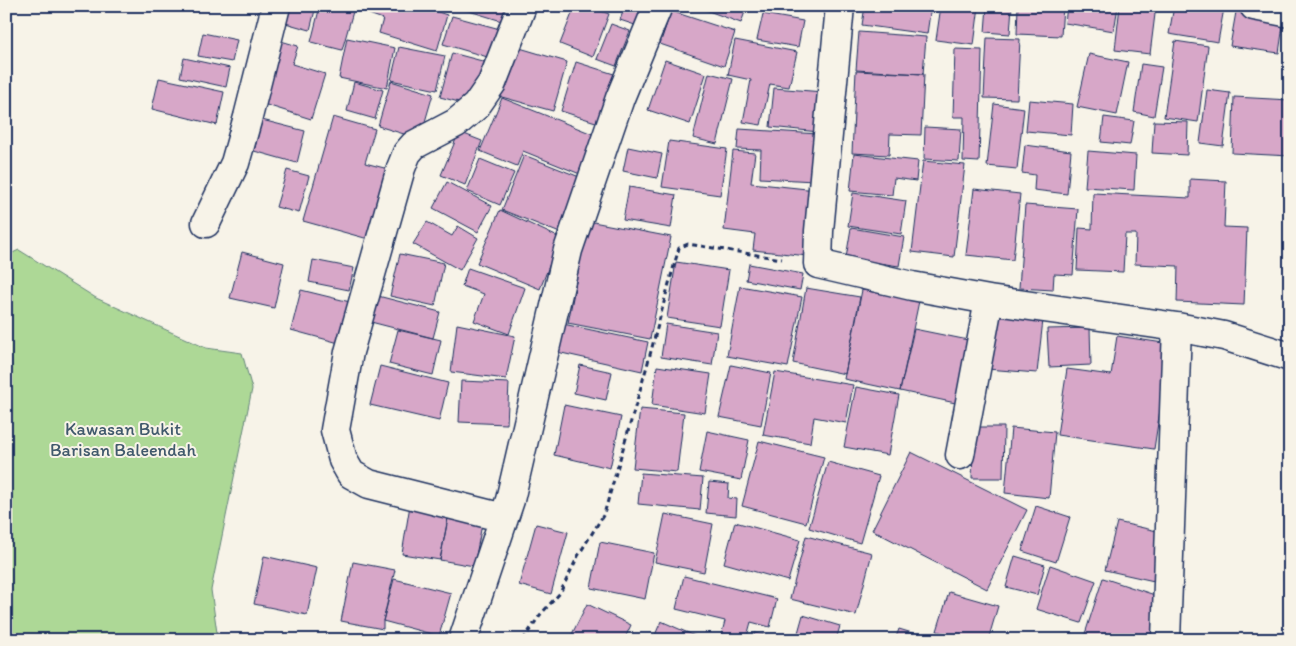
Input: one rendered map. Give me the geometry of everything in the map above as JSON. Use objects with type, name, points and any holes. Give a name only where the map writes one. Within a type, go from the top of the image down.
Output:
[{"type":"street","points":[[206,224],[235,163],[276,6]]},
{"type":"street","points":[[504,518],[369,484],[351,474],[343,460],[335,430],[349,352],[401,168],[407,153],[414,145],[456,123],[476,106],[492,83],[522,6]]},
{"type":"street","points":[[463,640],[510,500],[568,250],[620,98],[658,6]]},
{"type":"street","points":[[840,6],[819,231],[818,264],[912,286],[988,300],[1177,327],[1224,336],[1290,357]]},
{"type":"street","points":[[1254,6],[1290,13]]},
{"type":"street","points":[[960,455],[988,300]]},
{"type":"street","points":[[1166,640],[1177,327]]},
{"type":"path","points":[[523,640],[540,615],[560,593],[578,556],[604,514],[679,248],[688,244],[818,264]]},
{"type":"green space","name":"Kawasan Bukit Barisan Baleendah","points":[[19,250],[96,298],[206,348],[242,353],[252,389],[211,590],[218,640],[6,640],[6,256]]},
{"type":"building","points":[[279,6],[316,6],[310,30],[275,20]]},
{"type":"building","points":[[320,6],[349,6],[354,8],[342,50],[311,42]]},
{"type":"building","points":[[371,6],[420,6],[447,15],[437,51],[379,33],[383,19],[369,14]]},
{"type":"building","points":[[453,6],[510,6],[505,22]]},
{"type":"building","points":[[575,6],[588,6],[609,14],[593,57],[560,44]]},
{"type":"building","points":[[625,6],[652,6],[644,28],[620,20]]},
{"type":"building","points":[[695,6],[747,6],[741,23]]},
{"type":"building","points":[[865,6],[931,6],[927,34],[862,25]]},
{"type":"building","points":[[941,6],[979,6],[974,45],[936,40]]},
{"type":"building","points":[[987,6],[1012,6],[1010,34],[985,32]]},
{"type":"building","points":[[1018,6],[1063,6],[1061,36],[1017,34]]},
{"type":"building","points":[[1067,6],[1118,6],[1114,31],[1065,23]]},
{"type":"building","points":[[1120,6],[1156,6],[1150,54],[1115,50]]},
{"type":"building","points":[[1174,6],[1217,6],[1224,8],[1218,42],[1169,34]]},
{"type":"building","points":[[671,11],[735,32],[724,66],[660,44]]},
{"type":"building","points":[[1236,12],[1284,19],[1279,53],[1230,46]]},
{"type":"building","points":[[763,14],[803,21],[798,47],[757,40]]},
{"type":"building","points":[[452,16],[500,29],[491,58],[443,44]]},
{"type":"building","points":[[611,24],[630,31],[616,66],[597,59]]},
{"type":"building","points":[[859,32],[926,37],[923,74],[856,70]]},
{"type":"building","points":[[203,33],[237,40],[232,62],[198,56]]},
{"type":"building","points":[[347,38],[395,48],[387,88],[339,78]]},
{"type":"building","points":[[987,38],[1020,39],[1017,99],[984,98]]},
{"type":"building","points":[[274,39],[298,46],[292,64],[325,74],[311,119],[254,101]]},
{"type":"building","points":[[735,40],[797,52],[789,87],[770,84],[761,125],[743,122],[751,80],[728,75]]},
{"type":"building","points":[[1175,41],[1208,46],[1198,122],[1164,117]]},
{"type":"building","points":[[513,46],[567,62],[553,111],[498,96]]},
{"type":"building","points":[[399,47],[445,56],[437,90],[391,80]]},
{"type":"building","points":[[955,49],[982,50],[979,162],[963,161],[964,117],[953,117]]},
{"type":"building","points":[[452,53],[486,62],[474,106],[440,97]]},
{"type":"building","points":[[1089,54],[1128,62],[1117,115],[1077,107]]},
{"type":"building","points":[[184,58],[230,68],[226,87],[180,77]]},
{"type":"building","points":[[665,60],[706,74],[690,124],[648,110]]},
{"type":"building","points":[[576,62],[617,75],[602,124],[561,111]]},
{"type":"building","points":[[1141,64],[1162,67],[1154,116],[1134,112]]},
{"type":"building","points":[[856,71],[924,74],[921,135],[890,134],[889,155],[852,153]]},
{"type":"building","points":[[709,73],[733,79],[717,144],[693,138]]},
{"type":"building","points":[[159,78],[224,92],[217,125],[152,109]]},
{"type":"building","points":[[391,81],[433,94],[420,139],[378,126]]},
{"type":"building","points":[[354,82],[383,90],[375,119],[347,111]]},
{"type":"building","points":[[774,88],[823,92],[819,132],[770,127]]},
{"type":"building","points":[[1207,90],[1230,93],[1223,146],[1200,143]]},
{"type":"building","points":[[1234,97],[1290,100],[1290,156],[1232,153]]},
{"type":"building","points":[[502,98],[595,135],[580,174],[523,151],[517,166],[480,151]]},
{"type":"building","points":[[1029,100],[1073,104],[1071,135],[1026,131]]},
{"type":"building","points":[[994,104],[1024,108],[1017,169],[987,166]]},
{"type":"building","points":[[333,117],[375,129],[365,163],[392,170],[372,240],[303,221]]},
{"type":"building","points":[[1104,117],[1134,121],[1130,145],[1101,142]]},
{"type":"building","points":[[262,120],[305,131],[297,163],[254,151]]},
{"type":"building","points":[[1154,121],[1188,122],[1187,155],[1152,153]]},
{"type":"building","points":[[925,127],[961,129],[959,161],[924,159]]},
{"type":"building","points":[[739,129],[818,134],[814,181],[760,178],[761,150],[737,149]]},
{"type":"building","points":[[459,132],[482,141],[465,185],[441,175]]},
{"type":"building","points":[[669,141],[727,149],[720,195],[662,187]]},
{"type":"building","points":[[1025,145],[1071,151],[1067,194],[1034,190],[1035,175],[1022,173]]},
{"type":"building","points":[[628,147],[662,154],[657,178],[623,171]]},
{"type":"building","points":[[733,151],[755,153],[751,183],[816,190],[808,256],[753,250],[755,234],[724,230]]},
{"type":"building","points":[[1088,151],[1136,155],[1134,190],[1085,187]]},
{"type":"building","points":[[854,154],[918,161],[916,181],[894,178],[892,195],[850,191]]},
{"type":"building","points":[[524,155],[582,178],[560,233],[502,210]]},
{"type":"building","points":[[480,159],[514,173],[500,205],[467,191]]},
{"type":"building","points":[[923,161],[965,165],[954,257],[912,252]]},
{"type":"building","points":[[287,170],[309,176],[299,213],[276,207]]},
{"type":"building","points":[[1190,179],[1226,181],[1224,227],[1247,228],[1244,305],[1177,302],[1178,266],[1135,264],[1136,234],[1125,234],[1123,272],[1077,270],[1079,228],[1092,229],[1093,193],[1190,198]]},
{"type":"building","points":[[447,182],[492,206],[478,232],[433,208]]},
{"type":"building","points":[[629,187],[676,195],[671,228],[623,220]]},
{"type":"building","points":[[974,189],[1020,194],[1013,260],[966,255]]},
{"type":"building","points":[[853,193],[906,201],[901,234],[848,226]]},
{"type":"building","points":[[1025,205],[1078,209],[1073,275],[1054,274],[1053,290],[1019,288]]},
{"type":"building","points":[[500,210],[560,238],[540,289],[477,263]]},
{"type":"building","points":[[588,221],[671,237],[650,339],[568,323]]},
{"type":"building","points":[[427,222],[452,236],[458,226],[478,238],[460,270],[413,244]]},
{"type":"building","points":[[851,228],[904,237],[899,266],[846,258]]},
{"type":"building","points":[[242,252],[284,263],[274,308],[230,298]]},
{"type":"building","points":[[400,254],[444,263],[435,306],[390,296]]},
{"type":"building","points":[[313,260],[354,268],[349,290],[309,282]]},
{"type":"building","points":[[676,262],[729,270],[720,326],[667,318]]},
{"type":"building","points":[[749,264],[803,274],[800,290],[746,280]]},
{"type":"building","points":[[468,268],[525,288],[509,334],[474,321],[484,294],[462,286]]},
{"type":"building","points":[[740,286],[802,297],[788,367],[727,356]]},
{"type":"building","points":[[806,288],[860,297],[845,374],[793,363]]},
{"type":"building","points":[[301,290],[350,302],[339,343],[291,330]]},
{"type":"building","points":[[862,290],[919,301],[900,391],[844,379]]},
{"type":"building","points":[[378,296],[440,312],[433,338],[367,321]]},
{"type":"building","points":[[992,315],[1043,320],[1037,373],[987,369]]},
{"type":"building","points":[[457,324],[515,336],[506,379],[451,372]]},
{"type":"building","points":[[563,324],[648,342],[642,371],[557,352]]},
{"type":"building","points":[[666,324],[717,332],[712,365],[661,357]]},
{"type":"building","points":[[1090,328],[1091,365],[1049,367],[1047,329]]},
{"type":"building","points":[[914,329],[973,341],[960,404],[900,391]]},
{"type":"building","points":[[398,330],[441,340],[433,375],[389,364]]},
{"type":"building","points":[[1117,336],[1170,344],[1154,449],[1057,435],[1067,369],[1111,375]]},
{"type":"building","points":[[580,365],[612,372],[606,400],[574,393]]},
{"type":"building","points":[[731,365],[771,373],[761,425],[719,417]]},
{"type":"building","points":[[380,366],[448,383],[439,421],[370,405]]},
{"type":"building","points":[[657,366],[711,374],[705,413],[652,405]]},
{"type":"building","points":[[775,372],[853,385],[846,423],[814,417],[810,443],[763,435]]},
{"type":"building","points":[[461,381],[509,383],[507,424],[459,422]]},
{"type":"building","points":[[856,387],[899,395],[888,455],[844,447]]},
{"type":"building","points":[[564,405],[621,417],[610,468],[554,455]]},
{"type":"building","points":[[640,409],[684,413],[677,472],[633,468]]},
{"type":"building","points":[[974,427],[1004,427],[1003,478],[972,478]]},
{"type":"building","points":[[1011,428],[1055,432],[1049,498],[1005,493]]},
{"type":"building","points":[[707,431],[749,440],[741,480],[699,472]]},
{"type":"building","points":[[759,441],[824,457],[806,523],[742,506]]},
{"type":"building","points":[[911,452],[1027,510],[987,589],[872,530]]},
{"type":"building","points":[[828,462],[879,476],[860,543],[809,528]]},
{"type":"building","points":[[641,473],[703,478],[700,510],[638,504]]},
{"type":"building","points":[[709,482],[729,484],[728,498],[737,499],[736,516],[706,513]]},
{"type":"building","points":[[411,499],[449,513],[440,560],[402,554]]},
{"type":"building","points":[[1036,506],[1070,517],[1056,562],[1022,551]]},
{"type":"building","points":[[449,513],[483,519],[474,566],[440,560]]},
{"type":"building","points":[[665,514],[713,524],[704,572],[655,562]]},
{"type":"building","points":[[735,522],[800,540],[788,581],[724,563]]},
{"type":"building","points":[[1117,522],[1166,533],[1154,581],[1105,570]]},
{"type":"building","points":[[536,524],[568,532],[551,594],[519,585]]},
{"type":"building","points":[[806,536],[872,553],[856,615],[790,599]]},
{"type":"building","points":[[600,542],[654,553],[645,599],[591,588]]},
{"type":"building","points":[[264,556],[317,568],[307,615],[254,604]]},
{"type":"building","points":[[1015,556],[1045,565],[1037,595],[1006,587]]},
{"type":"building","points":[[353,562],[395,570],[383,621],[383,629],[341,621]]},
{"type":"building","points":[[1050,565],[1096,581],[1081,623],[1036,609]]},
{"type":"building","points":[[684,576],[777,599],[770,627],[751,622],[746,640],[720,640],[725,621],[676,609]]},
{"type":"building","points":[[1103,578],[1164,598],[1150,640],[1083,640]]},
{"type":"building","points":[[394,579],[451,593],[439,636],[383,621]]},
{"type":"building","points":[[949,592],[998,606],[988,640],[965,640],[937,631]]},
{"type":"building","points":[[587,604],[631,625],[624,640],[569,640]]},
{"type":"building","points":[[803,615],[840,626],[836,640],[796,640]]},
{"type":"building","points":[[661,621],[704,640],[653,640]]},
{"type":"building","points":[[899,629],[935,640],[895,640]]},
{"type":"building","points":[[755,633],[789,640],[753,640]]}]
